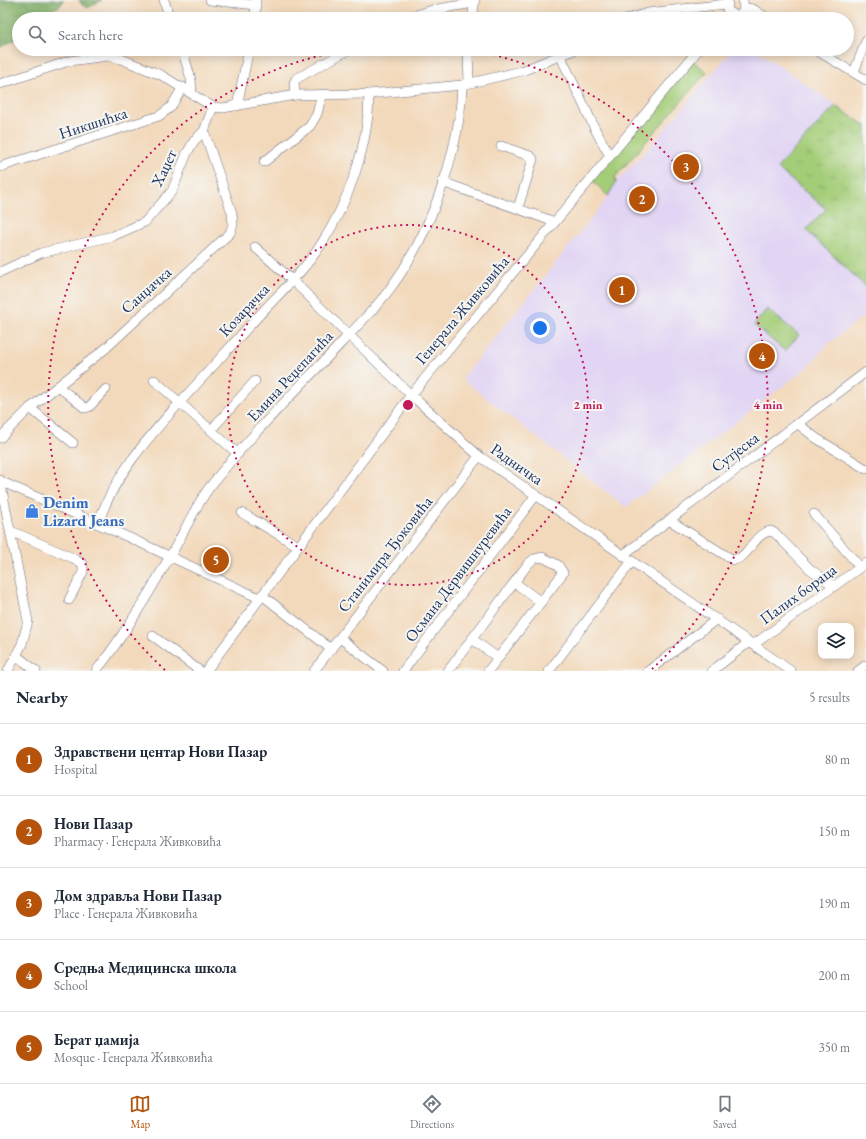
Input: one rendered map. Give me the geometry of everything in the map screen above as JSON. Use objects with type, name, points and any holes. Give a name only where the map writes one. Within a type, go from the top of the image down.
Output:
[{"type":"street","points":[[164,0],[168,12]]},
{"type":"street","points":[[210,0],[256,3]]},
{"type":"street","points":[[426,12],[474,2],[473,12]]},
{"type":"street","points":[[744,4],[758,12]]},
{"type":"street","points":[[655,12],[726,9]]},
{"type":"street","points":[[854,72],[866,41]]},
{"type":"street","points":[[0,84],[69,61],[108,56],[121,58],[161,75],[213,107],[223,108],[294,95],[369,94],[465,84],[522,71],[561,56],[596,131],[610,156]]},
{"type":"street","points":[[184,56],[191,79],[192,93]]},
{"type":"street","points":[[237,106],[248,56]]},
{"type":"street","points":[[294,95],[294,83],[296,79],[337,56]]},
{"type":"street","name":"Емина Реџепагића","points":[[96,671],[116,646],[170,558],[202,498],[238,454],[380,302],[405,267],[421,239],[442,182],[458,129],[467,56]]},
{"type":"street","name":"Генерала Живковића","points":[[205,671],[411,395],[693,56]]},
{"type":"street","points":[[826,56],[866,80]]},
{"type":"street","name":"Никшићка","points":[[0,167],[159,116],[171,107],[182,87]]},
{"type":"street","points":[[264,162],[310,126],[317,114],[322,94]]},
{"type":"street","name":"Козарачка","points":[[98,524],[107,500],[125,468],[156,428],[292,280],[322,243],[333,224],[357,167],[366,132],[369,111],[369,94]]},
{"type":"street","name":"Хаџет","points":[[0,272],[41,253],[113,236],[145,222],[172,191],[187,153],[194,141],[204,131],[213,107]]},
{"type":"street","name":"Санџачка","points":[[0,438],[30,408],[92,361],[225,239],[232,229],[234,224],[232,213],[204,131]]},
{"type":"street","points":[[502,146],[530,156],[533,159],[518,208]]},
{"type":"street","points":[[442,182],[555,222]]},
{"type":"street","name":"Радничка","points":[[255,247],[292,280],[348,336],[411,395],[479,456],[791,671]]},
{"type":"street","name":"Сутјеска","points":[[623,555],[866,372]]},
{"type":"street","points":[[154,380],[238,454]]},
{"type":"street","points":[[211,430],[255,381]]},
{"type":"street","points":[[59,387],[85,408],[89,407],[106,389]]},
{"type":"street","points":[[30,408],[73,443]]},
{"type":"street","points":[[798,424],[816,438],[866,469]]},
{"type":"street","name":"Станимира Ђоковића","points":[[314,671],[479,456]]},
{"type":"street","points":[[0,481],[260,597],[331,649]]},
{"type":"street","points":[[0,481],[28,621],[26,633],[17,656],[8,671]]},
{"type":"street","name":"Османа Дервишнуревића","points":[[403,671],[536,495]]},
{"type":"street","points":[[242,513],[298,546]]},
{"type":"street","name":"Палих бораца","points":[[712,671],[863,565],[814,514]]},
{"type":"street","points":[[669,520],[733,560],[742,556],[760,535],[765,532],[776,534],[810,569],[834,586]]},
{"type":"street","points":[[11,531],[74,558],[83,564],[83,572],[69,600]]},
{"type":"street","points":[[448,671],[534,559],[545,557],[558,564],[562,570],[562,576],[488,671]]},
{"type":"street","points":[[549,671],[632,561]]},
{"type":"street","points":[[515,582],[541,602]]},
{"type":"street","points":[[648,671],[717,619]]},
{"type":"street","points":[[153,636],[205,671]]},
{"type":"street","points":[[340,638],[383,671]]},
{"type":"street","points":[[472,639],[498,658]]},
{"type":"street","points":[[17,656],[36,671]]},
{"type":"street","points":[[858,671],[866,665]]},
{"type":"shaded area","points":[[727,56],[765,56],[866,126],[866,314],[828,344],[808,367],[626,507],[462,379],[603,204],[616,182],[647,150]]},
{"type":"green space","points":[[0,0],[64,0],[60,6],[50,12],[12,12],[12,41],[0,48]]},
{"type":"green space","points":[[79,0],[102,0],[88,8],[82,5]]},
{"type":"green space","points":[[690,59],[707,72],[615,177],[616,182],[608,196],[592,180]]},
{"type":"green space","points":[[835,106],[866,126],[866,287],[806,230],[826,209],[777,168]]},
{"type":"green space","points":[[767,309],[799,335],[785,351],[754,325]]},
{"type":"place","name":"Дом здравља Нови Пазар","points":[[686,167]]},
{"type":"place","name":"Нови Пазар","points":[[642,199]]},
{"type":"place","name":"Здравствени центар Нови Пазар","points":[[622,290]]},
{"type":"place","name":"Средња Медицинска школа","points":[[762,356]]},
{"type":"place","name":"Denim Lizard Jeans","points":[[32,511]]},
{"type":"place","name":"Берат џамија","points":[[216,560]]}]
